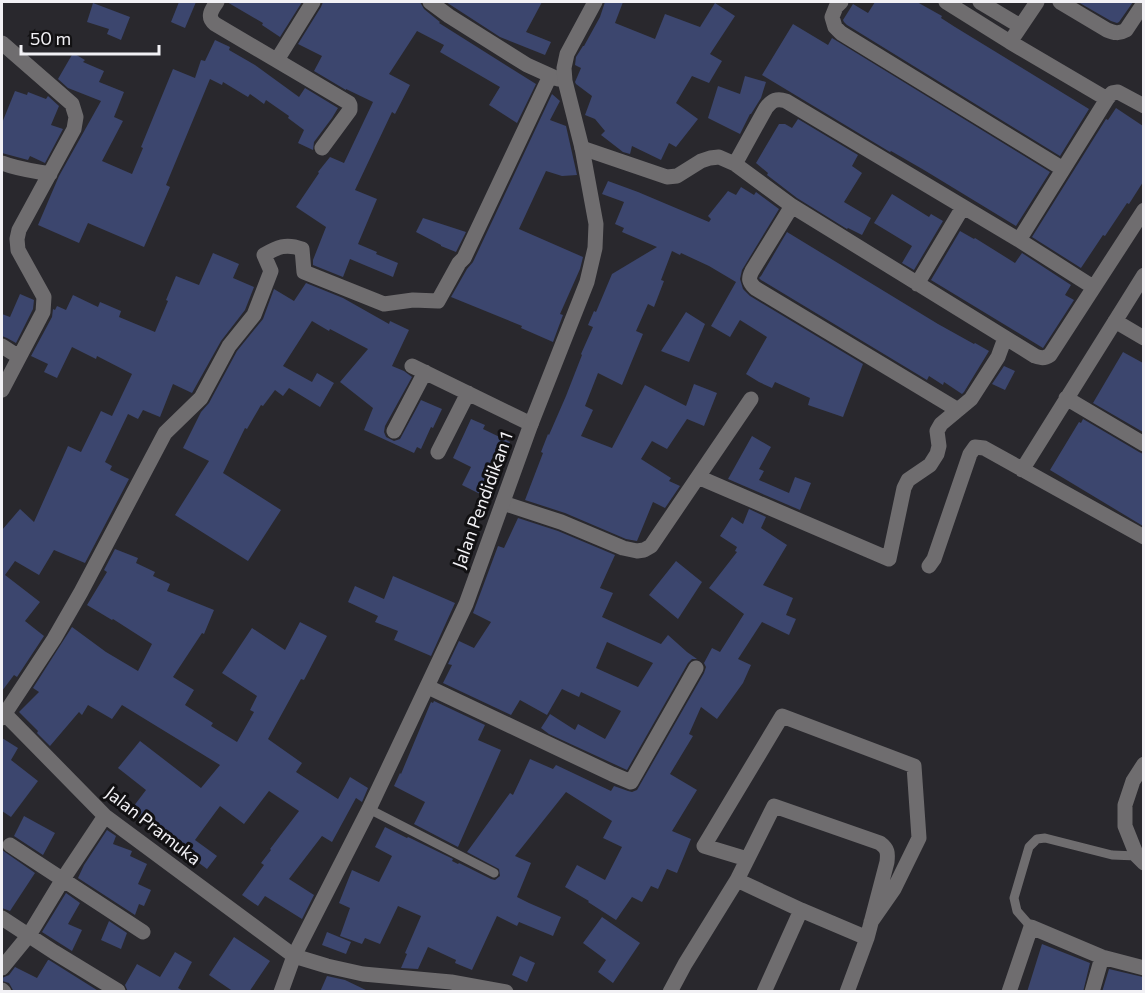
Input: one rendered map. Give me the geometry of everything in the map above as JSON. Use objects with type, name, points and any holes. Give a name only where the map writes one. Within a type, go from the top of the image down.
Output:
[{"type":"street","points":[[217,2],[211,12],[211,22],[349,103],[350,110],[322,148]]},
{"type":"street","points":[[277,60],[313,2]]},
{"type":"street","points":[[2,714],[54,639],[165,433],[201,398],[229,346],[255,315],[271,271],[264,255],[277,247],[295,246],[302,249],[304,272],[384,304],[413,300],[438,301],[464,258],[557,79],[526,65],[430,2]]},
{"type":"street","name":"Jalan Pendidikan 1","points":[[281,992],[294,956],[369,809],[466,604],[531,424],[587,282],[595,248],[596,224],[582,148],[557,79],[564,68],[567,54],[595,2]]},
{"type":"street","points":[[841,2],[832,17],[835,27],[841,33],[1063,169]]},
{"type":"street","points":[[946,2],[1107,99]]},
{"type":"street","points":[[980,2],[1020,26]]},
{"type":"street","points":[[1010,42],[1037,2]]},
{"type":"street","points":[[1060,2],[1114,33],[1122,33],[1126,30],[1143,3]]},
{"type":"street","points":[[2,43],[72,104],[76,117],[74,129],[19,230],[18,250],[44,297],[44,305],[43,312],[2,390]]},
{"type":"street","points":[[1019,240],[1112,93],[1118,92],[1143,106]]},
{"type":"street","points":[[735,164],[766,108],[772,101],[780,99],[786,101],[1019,240],[1093,287]]},
{"type":"street","points":[[582,148],[667,177],[677,176],[710,158],[719,158],[735,164],[792,206],[917,284],[1035,356],[1046,358],[1143,210]]},
{"type":"street","points":[[2,164],[50,174]]},
{"type":"street","points":[[792,206],[752,271],[750,282],[755,288],[958,410]]},
{"type":"street","points":[[917,284],[963,207]]},
{"type":"street","points":[[1022,470],[1143,275]]},
{"type":"street","points":[[1115,321],[1143,338]]},
{"type":"street","points":[[698,477],[889,559],[904,488],[908,480],[930,465],[939,446],[937,431],[941,424],[971,399],[998,357],[1005,338]]},
{"type":"street","points":[[2,346],[20,357]]},
{"type":"street","points":[[394,431],[418,369],[531,424]]},
{"type":"street","points":[[438,452],[468,393]]},
{"type":"street","points":[[1066,398],[1143,444]]},
{"type":"street","points":[[503,503],[561,522],[623,548],[644,550],[651,546],[751,399]]},
{"type":"street","points":[[929,566],[934,559],[972,449],[979,447],[1143,537]]},
{"type":"street","points":[[428,687],[632,782],[696,668]]},
{"type":"street","name":"Jalan Pramuka","points":[[2,714],[105,816],[294,956],[363,974],[451,982],[506,992]]},
{"type":"street","points":[[747,860],[704,846],[782,716],[914,766],[919,838],[894,889],[871,922]]},
{"type":"street","points":[[1140,860],[1125,826],[1125,805],[1132,782],[1143,764]]},
{"type":"street","points":[[670,992],[737,880],[774,806],[880,843],[886,847],[888,852],[867,938],[847,992]]},
{"type":"street","points":[[2,968],[29,935],[105,816]]},
{"type":"street","points":[[10,845],[143,932]]},
{"type":"street","points":[[737,880],[867,938]]},
{"type":"street","points":[[764,992],[801,910]]},
{"type":"street","points":[[2,918],[118,991]]},
{"type":"street","points":[[1009,992],[1030,927],[1102,957],[1143,968]]},
{"type":"street","points":[[1092,992],[1102,957]]},
{"type":"lane","points":[[369,809],[494,873]]},
{"type":"lane","points":[[1030,927],[1017,911],[1014,898],[1029,846],[1037,840],[1045,838],[1140,860]]},
{"type":"building","points":[[179,2],[196,2],[185,28],[171,22]]},
{"type":"building","points":[[227,2],[302,2],[280,37],[262,25],[263,23]]},
{"type":"building","points":[[323,2],[420,2],[439,23],[536,84],[517,123],[489,105],[500,87],[440,52],[444,45],[417,31],[389,74],[410,85],[395,114],[392,112],[355,190],[377,199],[358,244],[398,263],[393,277],[350,259],[343,277],[313,265],[326,227],[296,207],[330,157],[344,163],[373,102],[346,90],[314,71],[322,56],[298,44]]},
{"type":"building","points":[[446,2],[542,2],[526,32],[551,42],[545,55],[500,37]]},
{"type":"building","points":[[605,2],[623,2],[615,23],[655,39],[665,14],[700,27],[715,3],[735,16],[710,54],[722,61],[709,83],[692,76],[676,103],[698,119],[676,147],[669,143],[661,160],[632,146],[630,154],[623,152],[601,135],[605,131],[595,119],[585,115],[592,96],[575,82],[581,68],[575,65],[576,57],[600,17]]},
{"type":"building","points":[[875,2],[917,2],[1089,109],[1060,156],[844,22],[853,4],[868,13]]},
{"type":"building","points":[[1078,2],[1133,2],[1117,23]]},
{"type":"building","points":[[93,3],[130,17],[121,40],[107,34],[109,29],[87,22]]},
{"type":"building","points":[[793,24],[828,45],[832,38],[1050,172],[1016,226],[762,75]]},
{"type":"building","points":[[215,40],[230,47],[229,50],[255,65],[299,97],[305,88],[338,108],[314,142],[313,150],[298,143],[304,130],[266,100],[264,104],[250,94],[248,97],[223,82],[222,85],[210,79],[166,185],[170,187],[144,247],[88,223],[79,243],[38,225],[59,176],[101,101],[68,88],[58,79],[73,53],[85,60],[83,62],[104,71],[99,82],[124,92],[114,117],[123,121],[102,161],[132,174],[173,69],[195,78],[201,60],[205,61]]},
{"type":"building","points":[[745,76],[766,82],[761,98],[740,134],[708,118],[718,86],[740,94]]},
{"type":"building","points":[[15,91],[27,95],[28,92],[46,99],[48,96],[59,106],[51,125],[63,129],[45,163],[30,156],[28,160],[2,153],[2,123]]},
{"type":"building","points":[[552,94],[560,101],[550,120],[566,126],[577,175],[562,176],[546,171],[519,229],[583,257],[560,314],[563,315],[553,342],[521,328],[522,326],[451,297],[473,262]]},
{"type":"building","points":[[1116,108],[1143,126],[1143,182],[1081,268],[1032,237],[1106,119],[1108,120]]},
{"type":"building","points":[[798,119],[858,155],[852,166],[862,173],[844,202],[871,218],[862,235],[847,229],[797,198],[767,175],[768,173],[756,163],[779,124],[792,128]]},
{"type":"building","points":[[608,181],[709,222],[711,219],[708,216],[728,191],[736,195],[741,187],[754,195],[756,192],[779,209],[742,270],[740,279],[743,289],[750,296],[863,364],[843,417],[808,405],[810,398],[775,382],[772,388],[759,382],[746,374],[767,337],[740,320],[730,337],[711,326],[736,282],[709,266],[672,251],[654,307],[648,304],[636,331],[643,334],[622,385],[598,373],[585,406],[593,410],[581,436],[612,448],[645,385],[686,406],[694,384],[717,393],[704,426],[687,419],[667,449],[652,441],[641,459],[671,478],[669,481],[680,486],[665,508],[653,502],[637,541],[626,539],[565,513],[525,500],[548,434],[566,396],[593,327],[588,325],[612,274],[657,247],[622,232],[624,228],[615,224],[624,202],[602,194]]},
{"type":"building","points":[[892,194],[929,217],[931,214],[943,221],[914,270],[902,263],[912,246],[874,223]]},
{"type":"building","points":[[423,218],[466,232],[456,252],[416,232]]},
{"type":"building","points":[[960,231],[1015,263],[1022,253],[1071,285],[1065,295],[1074,300],[1043,348],[931,280]]},
{"type":"building","points":[[787,232],[938,324],[989,351],[964,392],[962,394],[944,382],[943,385],[929,376],[927,380],[761,280],[759,278]]},
{"type":"building","points":[[213,253],[239,264],[233,278],[254,287],[245,310],[221,341],[192,393],[173,384],[160,417],[143,410],[138,419],[128,414],[105,462],[112,466],[110,470],[129,479],[85,563],[54,550],[39,575],[15,561],[5,575],[40,602],[25,621],[44,636],[17,677],[14,675],[2,691],[2,530],[20,509],[34,522],[68,446],[81,452],[101,411],[112,416],[132,374],[97,356],[96,359],[72,347],[57,378],[44,372],[48,364],[31,356],[52,317],[53,309],[55,310],[57,306],[66,310],[73,295],[98,307],[100,302],[121,311],[119,317],[155,332],[176,276],[199,285]]},
{"type":"building","points":[[306,283],[343,298],[389,324],[390,321],[409,330],[392,366],[412,377],[385,426],[386,437],[394,441],[400,439],[421,400],[442,409],[421,449],[417,447],[414,453],[364,430],[373,408],[340,382],[368,349],[312,321],[283,366],[312,382],[317,373],[334,383],[320,407],[289,388],[283,396],[275,390],[263,406],[261,405],[247,429],[245,428],[223,473],[281,510],[248,561],[175,515],[209,461],[183,448],[237,351],[263,319],[274,289],[294,301]]},
{"type":"building","points":[[20,294],[34,300],[33,309],[16,343],[2,336],[2,314],[10,317]]},
{"type":"building","points":[[686,312],[705,324],[689,362],[661,351]]},
{"type":"building","points":[[1123,352],[1143,363],[1143,432],[1093,403]]},
{"type":"building","points":[[1004,366],[1015,371],[1005,390],[992,384]]},
{"type":"building","points":[[471,419],[485,425],[483,429],[510,442],[482,495],[462,485],[471,467],[453,458]]},
{"type":"building","points":[[1083,419],[1143,454],[1143,526],[1050,470]]},
{"type":"building","points":[[752,436],[771,447],[759,469],[764,471],[759,480],[789,493],[795,477],[811,483],[800,510],[728,479]]},
{"type":"building","points":[[749,509],[766,517],[761,528],[787,545],[763,585],[793,598],[786,615],[796,619],[789,635],[762,622],[738,659],[751,665],[743,683],[717,719],[701,707],[689,734],[693,736],[670,774],[697,790],[672,831],[691,839],[677,873],[667,869],[658,889],[651,886],[642,902],[632,897],[616,920],[565,887],[577,865],[605,880],[622,847],[603,838],[612,821],[566,792],[515,856],[531,863],[517,897],[561,917],[553,936],[519,922],[517,926],[497,916],[472,970],[428,947],[418,969],[401,968],[421,916],[398,906],[380,944],[365,938],[362,944],[340,936],[350,908],[339,903],[352,870],[379,882],[392,856],[375,847],[385,827],[495,880],[500,876],[499,869],[467,852],[510,793],[513,795],[530,759],[553,769],[556,765],[611,791],[614,786],[632,792],[637,790],[704,673],[706,667],[704,663],[712,648],[720,652],[744,614],[709,588],[737,552],[735,551],[737,547],[720,536],[732,517],[743,524]]},
{"type":"building","points":[[518,518],[558,531],[615,555],[600,588],[613,593],[602,617],[661,644],[668,635],[697,659],[692,659],[688,663],[627,770],[549,734],[541,728],[550,714],[575,730],[578,724],[605,739],[621,711],[581,692],[579,697],[562,689],[547,715],[520,700],[511,715],[443,683],[452,665],[448,664],[459,641],[474,648],[491,622],[473,613],[498,546],[504,548]],"holes":[[[607,642],[653,663],[638,687],[596,668]]]},
{"type":"building","points":[[115,549],[138,558],[136,563],[155,572],[153,576],[170,584],[167,591],[214,610],[204,634],[202,633],[173,677],[194,690],[185,705],[213,723],[211,726],[237,742],[254,712],[250,710],[257,696],[222,673],[252,628],[285,650],[300,622],[327,636],[304,680],[301,679],[268,739],[302,763],[296,772],[338,799],[350,777],[368,788],[362,802],[356,798],[332,842],[322,836],[289,879],[314,895],[302,919],[265,896],[258,906],[242,895],[264,865],[261,863],[270,849],[299,811],[269,791],[244,824],[220,806],[195,840],[217,856],[207,869],[130,811],[146,790],[118,768],[140,741],[201,788],[220,765],[122,705],[112,719],[88,705],[82,715],[79,712],[50,746],[19,712],[39,692],[33,688],[72,627],[106,652],[138,671],[152,644],[87,605],[107,572],[104,570]]},
{"type":"building","points":[[676,561],[702,582],[678,619],[649,595]]},
{"type":"building","points":[[393,576],[455,603],[431,656],[394,640],[398,631],[375,622],[378,616],[348,602],[355,586],[384,599]]},
{"type":"building","points":[[434,701],[485,725],[478,740],[501,750],[458,847],[414,824],[425,802],[394,786],[431,702]]},
{"type":"building","points":[[2,738],[18,748],[11,760],[38,781],[11,817],[2,811]]},
{"type":"building","points":[[24,816],[55,833],[43,855],[14,836]]},
{"type":"building","points":[[107,830],[116,836],[113,844],[132,851],[130,856],[147,864],[138,884],[151,890],[144,906],[139,904],[135,915],[78,878]]},
{"type":"building","points":[[2,850],[35,873],[10,911],[2,908]]},
{"type":"building","points":[[66,893],[80,903],[68,924],[82,930],[72,951],[42,932]]},
{"type":"building","points":[[602,917],[640,943],[613,983],[598,972],[606,960],[583,943]]},
{"type":"building","points":[[109,921],[127,933],[121,949],[101,940]]},
{"type":"building","points":[[327,932],[351,942],[346,954],[322,945]]},
{"type":"building","points":[[234,937],[270,961],[249,992],[234,992],[209,975]]},
{"type":"building","points":[[1042,944],[1090,963],[1083,992],[1027,992]]},
{"type":"building","points":[[175,952],[192,962],[178,988],[185,992],[128,992],[125,985],[137,964],[160,977]]},
{"type":"building","points":[[520,956],[535,963],[527,982],[512,975]]},
{"type":"building","points":[[48,960],[100,992],[14,992],[9,983],[2,981],[2,978],[9,975],[15,967],[37,978]]},
{"type":"building","points":[[1109,969],[1143,977],[1143,992],[1102,992]]},
{"type":"building","points":[[327,976],[345,980],[370,992],[320,992]]}]
